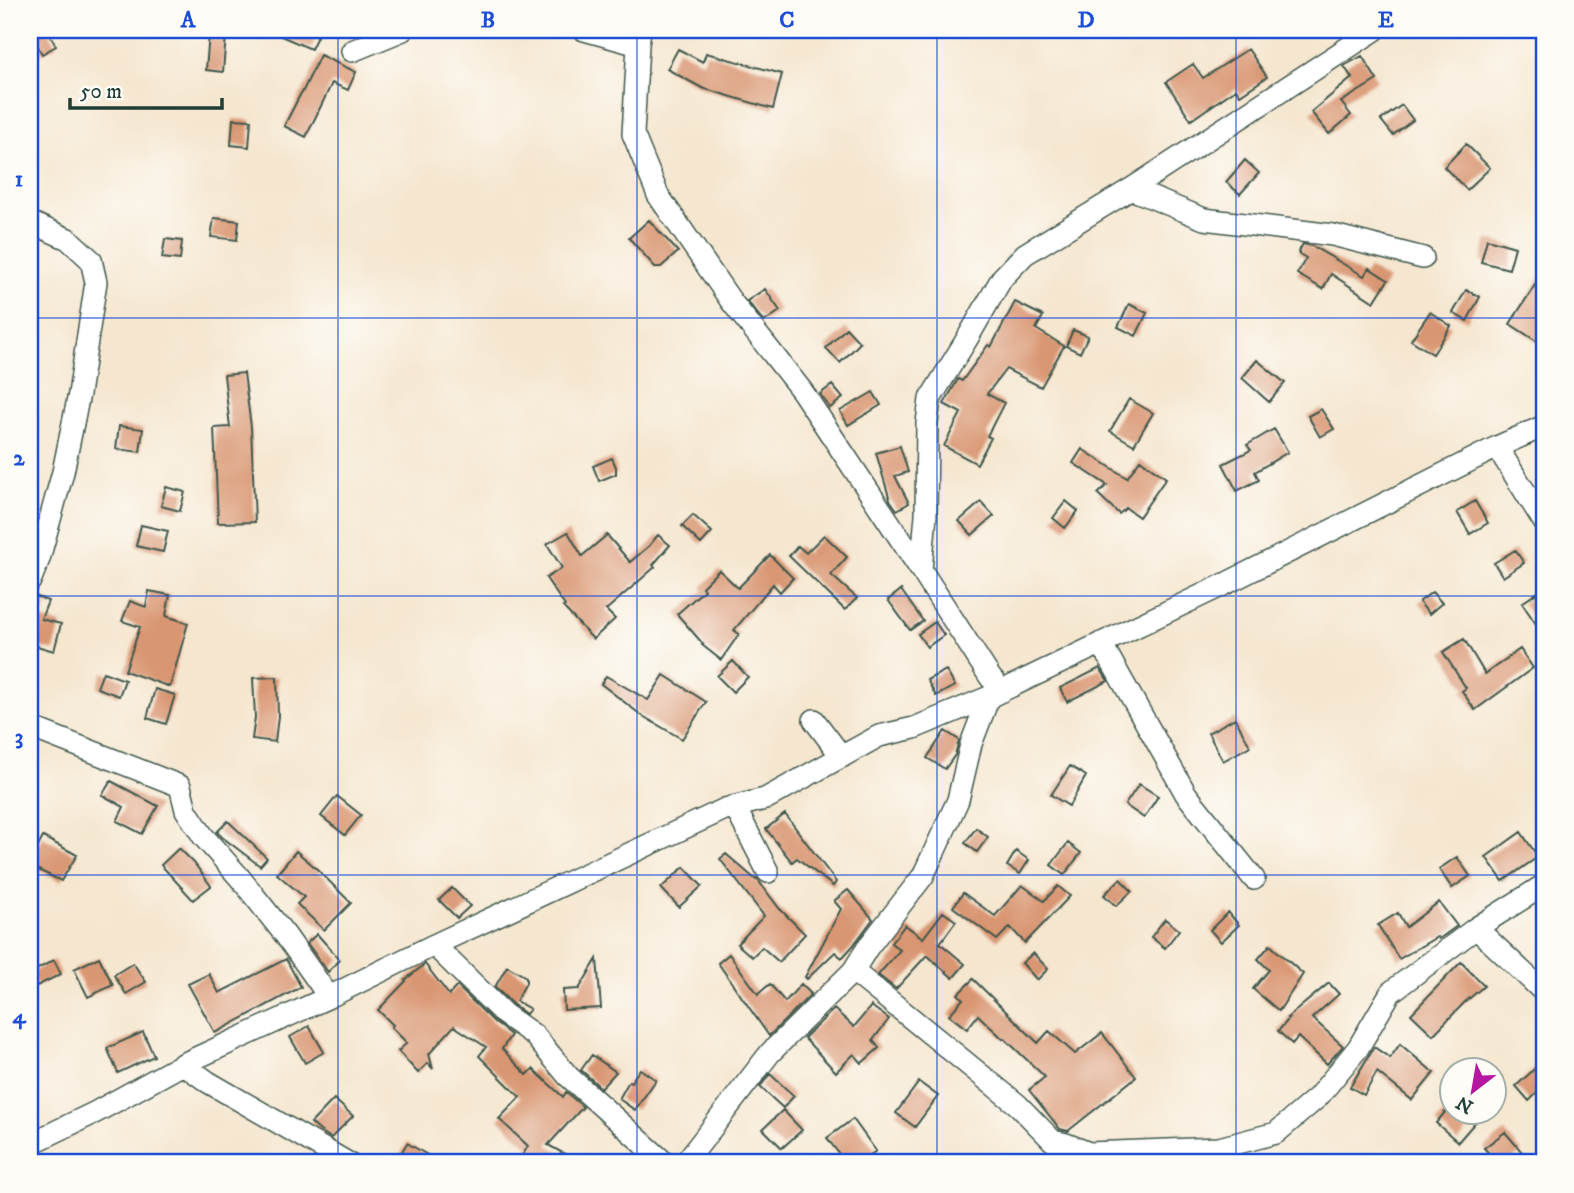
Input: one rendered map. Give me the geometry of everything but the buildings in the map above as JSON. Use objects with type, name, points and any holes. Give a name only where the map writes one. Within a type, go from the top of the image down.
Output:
[{"type":"street","points":[[352,51],[404,30]]},
{"type":"street","points":[[584,30],[639,37],[633,134],[658,195],[731,301],[802,391],[990,677],[996,694],[971,744],[958,800],[923,876],[868,947],[853,971],[771,1054],[685,1163]]},
{"type":"street","points":[[921,570],[926,515],[927,423],[930,399],[1002,278],[1025,254],[1131,189],[1375,30]]},
{"type":"street","points":[[1131,189],[1204,219],[1333,235],[1423,258]]},
{"type":"street","points":[[30,222],[68,239],[91,260],[96,282],[64,472],[30,582]]},
{"type":"street","points":[[30,1144],[96,1112],[183,1064],[434,945],[712,815],[765,799],[879,736],[914,728],[996,694],[1236,579],[1497,447],[1544,426]]},
{"type":"street","points":[[1497,447],[1544,522]]},
{"type":"street","points":[[1101,643],[1186,794],[1254,879]]},
{"type":"street","points":[[814,720],[842,757]]},
{"type":"street","points":[[30,727],[180,786],[186,810],[203,836],[286,936],[329,997]]},
{"type":"street","points":[[735,807],[768,872]]},
{"type":"street","points":[[853,971],[1018,1105],[1053,1140],[1089,1153],[1219,1148],[1276,1133],[1318,1097],[1358,1048],[1391,992],[1476,928],[1544,886]]},
{"type":"street","points":[[1476,928],[1544,992]]},
{"type":"street","points":[[434,945],[504,1014],[534,1035],[568,1076],[665,1163]]},
{"type":"street","points":[[183,1064],[208,1082],[348,1163]]}]
